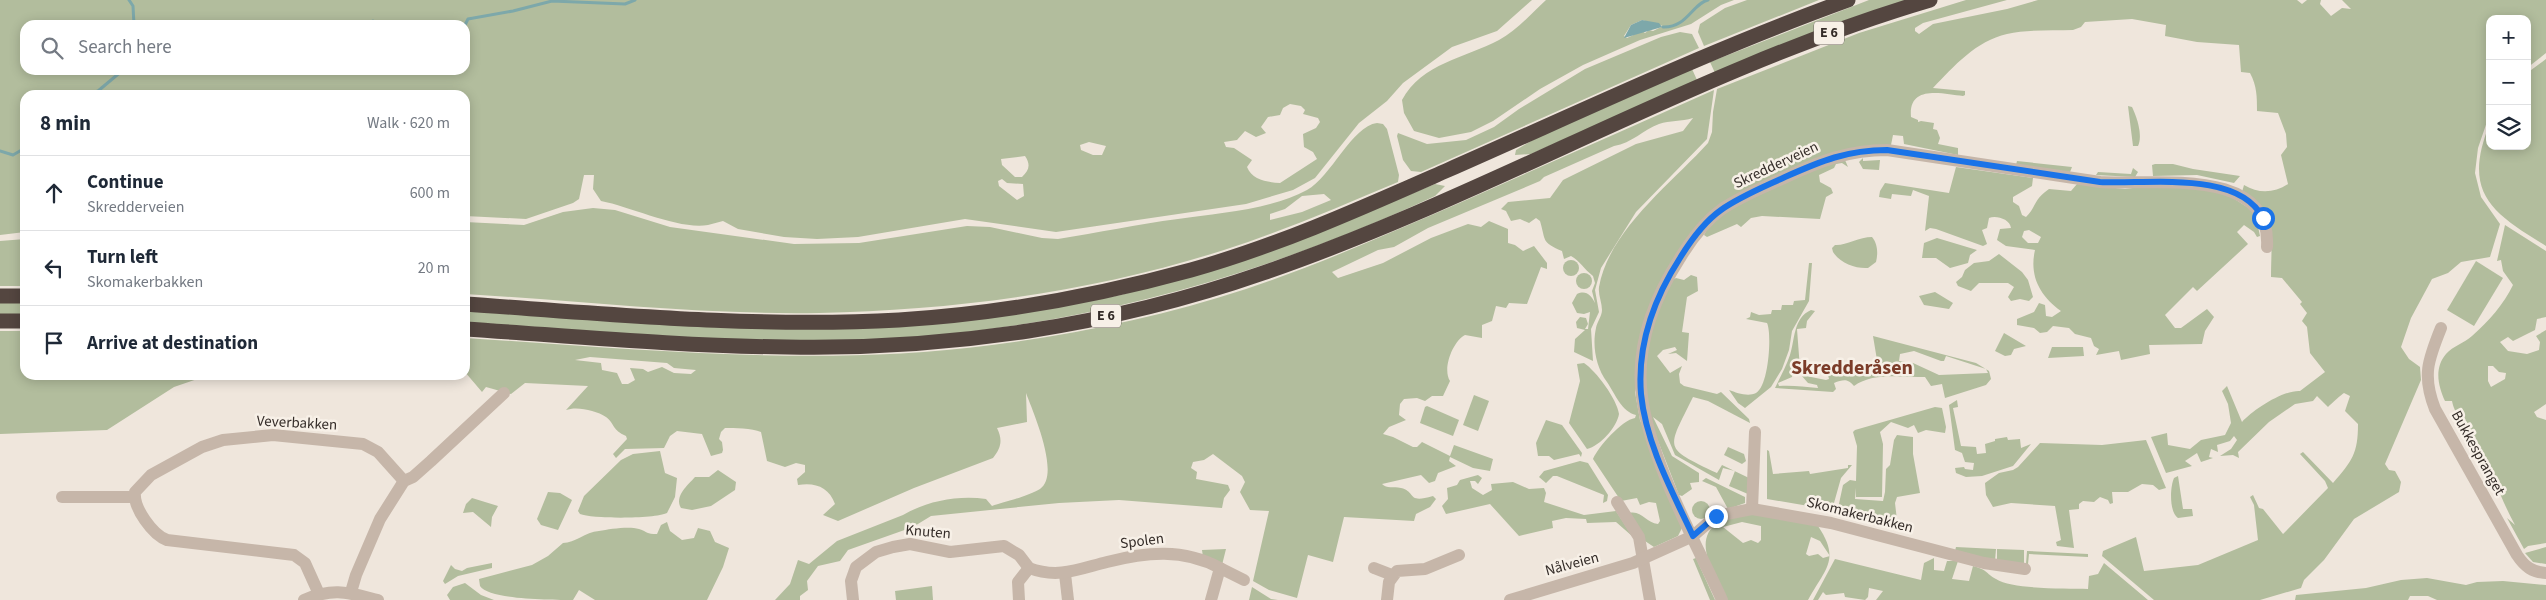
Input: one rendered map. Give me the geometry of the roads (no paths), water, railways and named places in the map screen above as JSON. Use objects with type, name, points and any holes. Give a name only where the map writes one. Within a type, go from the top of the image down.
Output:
[{"type":"highway","name":"E 6","points":[[470,304],[783,322],[902,320],[964,314],[1062,299],[1178,273],[1265,246],[1352,212],[1720,50],[1848,0]]},
{"type":"highway","name":"E 6","points":[[470,328],[694,344],[790,347],[886,345],[967,339],[1093,319],[1187,297],[1310,256],[1729,73],[1848,26],[1930,0]]},
{"type":"highway","points":[[0,296],[20,296]]},
{"type":"highway","points":[[0,321],[20,321]]},
{"type":"street","name":"Skredderveien","points":[[1722,600],[1661,464],[1646,422],[1641,382],[1642,349],[1652,312],[1673,269],[1705,224],[1721,210],[1737,200],[1835,156],[1887,150],[2100,182],[2127,184],[2184,182],[2223,189],[2241,196],[2258,209],[2265,223],[2266,247]]},
{"type":"street","name":"Bukkespranget","points":[[2441,328],[2429,356],[2426,372],[2428,394],[2521,560],[2532,571],[2546,573]]},
{"type":"street","points":[[351,592],[356,575],[380,519],[404,481],[425,466],[504,393]]},
{"type":"street","points":[[1752,509],[1755,432]]},
{"type":"street","name":"Veverbakken","points":[[134,497],[137,488],[151,474],[202,447],[223,440],[266,435],[348,441],[363,444],[378,452],[404,481]]},
{"type":"street","points":[[62,497],[134,497],[152,532],[158,537],[167,540],[294,555],[304,563],[319,594]]},
{"type":"street","points":[[1617,502],[1639,537],[1650,600]]},
{"type":"street","name":"Skomakerbakken","points":[[1693,536],[1716,516],[1752,509],[1840,525],[1984,563],[2025,568]]},
{"type":"street","name":"Nålveien","points":[[1510,600],[1612,570],[1693,536]]},
{"type":"street","name":"Knuten","points":[[853,600],[851,581],[856,567],[876,552],[910,544],[950,552],[1004,546],[1019,555],[1029,568]]},
{"type":"street","name":"Spolen","points":[[1065,574],[1123,558],[1166,553],[1194,557],[1220,568]]},
{"type":"street","points":[[1387,600],[1388,582],[1392,575],[1401,570],[1425,569],[1459,555]]},
{"type":"street","points":[[1019,600],[1018,582],[1029,568],[1065,574],[1068,600]]},
{"type":"street","points":[[1211,600],[1220,568],[1244,580]]},
{"type":"street","points":[[1374,568],[1392,575]]},
{"type":"street","points":[[304,600],[319,594],[351,592],[378,600]]},
{"type":"water","points":[[1642,20],[1659,23],[1662,27],[1624,38],[1631,25]]},
{"type":"waterway","points":[[129,0],[133,6],[134,20]]},
{"type":"waterway","points":[[468,20],[552,1],[625,4],[635,0]]},
{"type":"waterway","points":[[1663,27],[1678,24],[1702,2],[1708,0]]},
{"type":"waterway","points":[[99,90],[117,75]]},
{"type":"waterway","points":[[0,151],[13,155],[20,151]]},
{"type":"district","name":"Skredderåsen","points":[[1852,368]]}]
